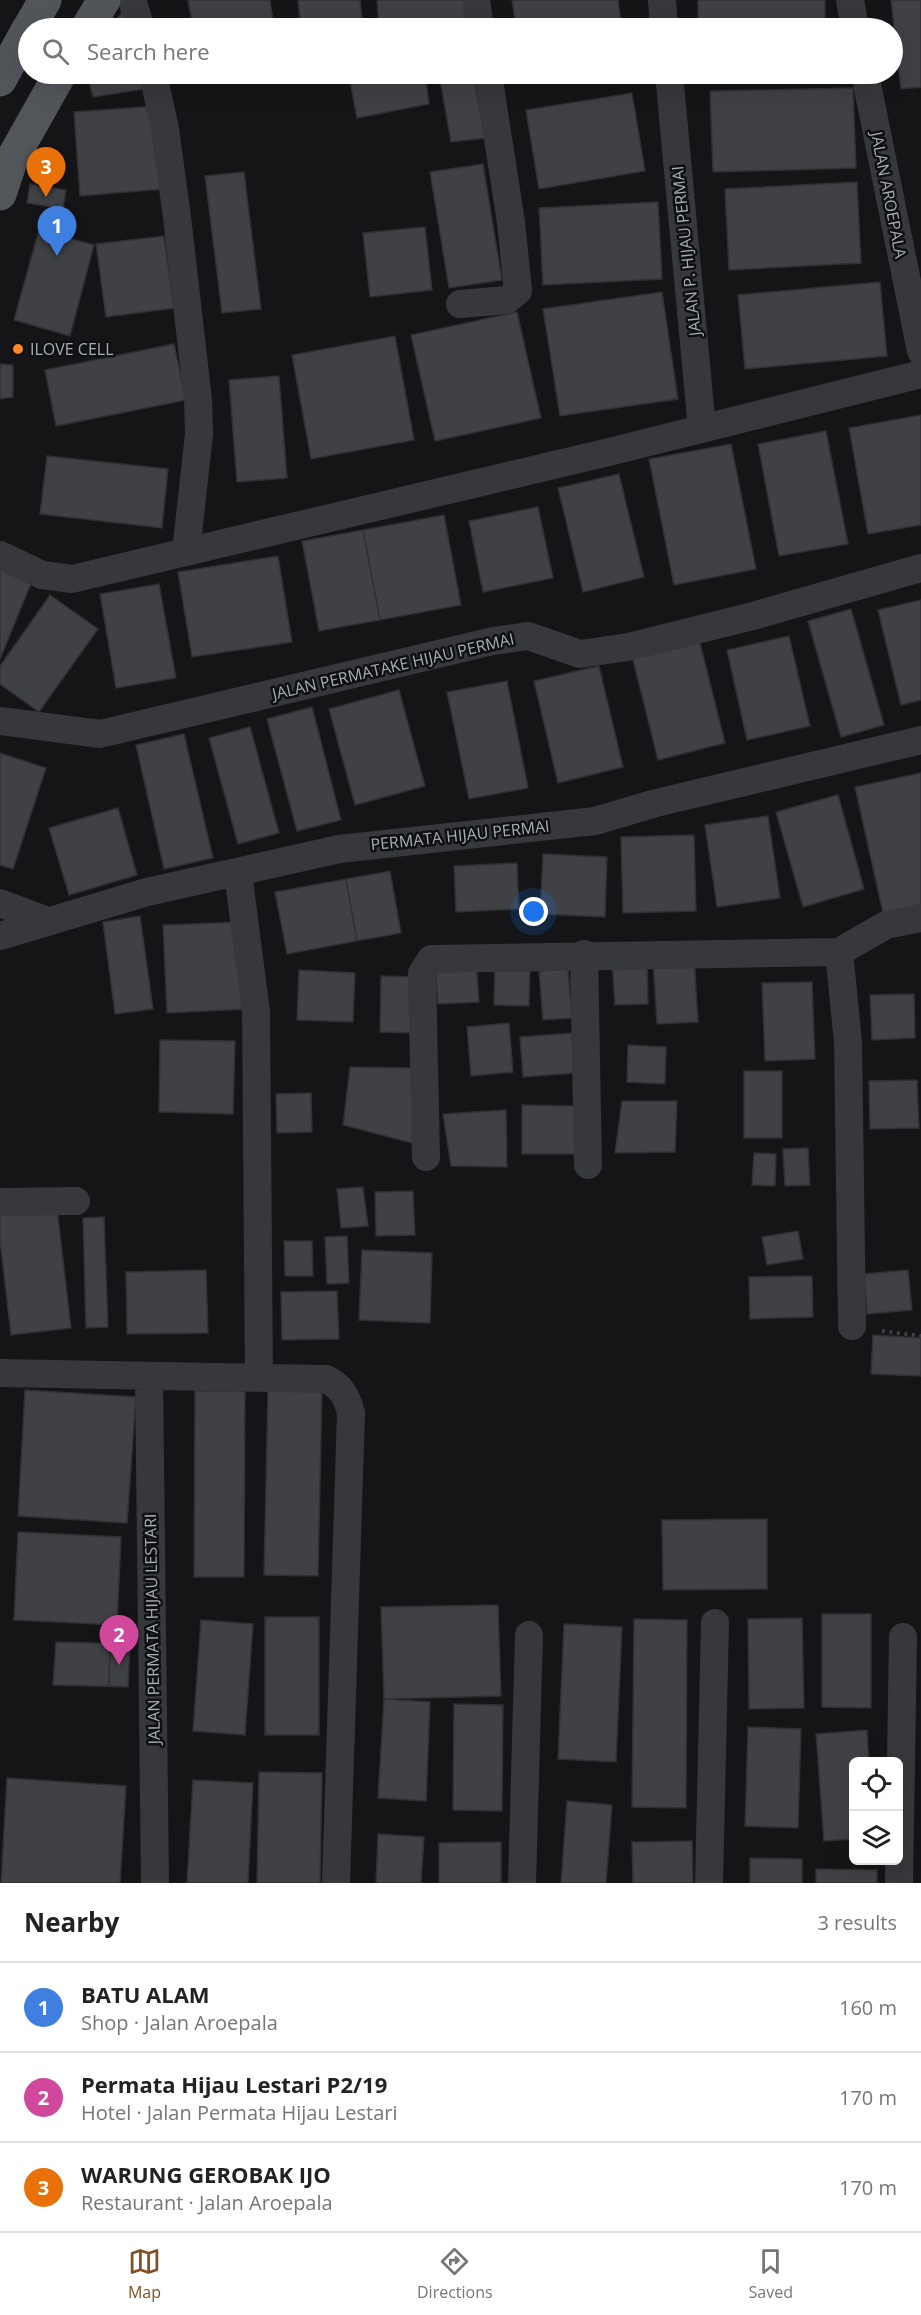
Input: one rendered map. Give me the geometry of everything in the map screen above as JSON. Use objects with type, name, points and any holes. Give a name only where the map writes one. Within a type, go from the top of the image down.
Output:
[{"type":"main road","points":[[35,18],[45,0]]},
{"type":"main road","points":[[93,18],[104,0]]},
{"type":"main road","points":[[0,80],[18,48]]},
{"type":"main road","points":[[0,194],[11,161],[54,84]]},
{"type":"street","points":[[132,0],[138,18]]},
{"type":"street","points":[[476,0],[479,18]]},
{"type":"street","points":[[662,0],[663,18]]},
{"type":"street","points":[[850,0],[853,18]]},
{"type":"street","points":[[155,84],[165,129],[177,217],[198,400],[199,434],[186,552]]},
{"type":"street","points":[[460,304],[507,300],[518,291],[511,222],[490,84]]},
{"type":"street","name":"JALAN P. HIJAU PERMAI","points":[[670,84],[702,429]]},
{"type":"street","name":"JALAN AROEPALA","points":[[867,84],[921,351]]},
{"type":"street","points":[[0,555],[42,575],[72,579],[702,429],[921,374]]},
{"type":"street","name":"JALAN PERMATAKE HIJAU PERMAI","points":[[0,721],[100,734],[493,641],[528,636],[580,654],[628,647],[753,616],[921,568]]},
{"type":"street","name":"PERMATA HIJAU PERMAI","points":[[0,936],[147,892],[339,849],[595,821],[656,803],[921,740]]},
{"type":"street","points":[[238,873],[256,1012],[259,1378]]},
{"type":"street","points":[[0,903],[48,921]]},
{"type":"street","points":[[426,1157],[422,973],[427,963],[434,957],[839,952],[886,925],[921,918]]},
{"type":"street","points":[[839,952],[848,1042],[852,1326]]},
{"type":"street","points":[[584,954],[588,1165]]},
{"type":"street","points":[[0,1202],[76,1201]]},
{"type":"street","points":[[0,1373],[326,1379],[336,1384],[342,1391],[351,1413],[336,1883]]},
{"type":"street","name":"JALAN PERMATA HIJAU LESTARI","points":[[149,1376],[155,1883]]},
{"type":"street","points":[[709,1883],[715,1623]]},
{"type":"street","points":[[522,1883],[528,1635]]},
{"type":"street","points":[[899,1883],[903,1637]]},
{"type":"path","points":[[852,1326],[921,1336]]},
{"type":"building","points":[[188,0],[270,0],[273,18],[191,18]]},
{"type":"building","points":[[298,0],[360,0],[362,18],[300,18]]},
{"type":"building","points":[[377,0],[469,0],[471,18],[378,18]]},
{"type":"building","points":[[512,0],[618,0],[621,18],[515,18]]},
{"type":"building","points":[[698,0],[825,0],[825,18],[698,18]]},
{"type":"building","points":[[891,0],[921,0],[921,87],[901,89],[900,84],[903,84],[903,18],[893,18]]},
{"type":"building","points":[[125,8],[128,18],[118,18]]},
{"type":"building","points":[[90,84],[144,84],[145,89],[93,97]]},
{"type":"building","points":[[351,84],[426,84],[429,104],[357,118]]},
{"type":"building","points":[[441,84],[475,84],[485,138],[451,142]]},
{"type":"building","points":[[853,88],[856,168],[713,172],[710,91]]},
{"type":"building","points":[[632,93],[645,171],[539,189],[526,110]]},
{"type":"building","points":[[156,106],[163,189],[80,196],[74,112]]},
{"type":"building","points":[[483,164],[502,280],[449,288],[430,172]]},
{"type":"building","points":[[244,172],[261,309],[222,313],[205,176]]},
{"type":"building","points":[[857,182],[861,263],[729,270],[725,189]]},
{"type":"building","points":[[30,184],[66,190],[63,209],[27,203]]},
{"type":"building","points":[[658,202],[662,279],[543,285],[539,208]]},
{"type":"building","points":[[425,227],[432,290],[370,297],[363,233]]},
{"type":"building","points":[[39,230],[94,245],[70,336],[14,320]]},
{"type":"building","points":[[164,236],[174,308],[106,317],[96,244]]},
{"type":"building","points":[[880,282],[887,356],[745,369],[738,295]]},
{"type":"building","points":[[662,292],[678,399],[560,416],[543,309]]},
{"type":"building","points":[[517,312],[541,418],[435,441],[411,335]]},
{"type":"building","points":[[395,336],[414,440],[311,459],[292,355]]},
{"type":"building","points":[[174,344],[186,400],[56,426],[45,370]]},
{"type":"building","points":[[0,364],[13,365],[13,397],[0,399]]},
{"type":"building","points":[[279,376],[287,478],[237,482],[229,380]]},
{"type":"building","points":[[921,415],[921,525],[868,534],[849,428]]},
{"type":"building","points":[[826,431],[848,544],[779,556],[758,444]]},
{"type":"building","points":[[731,444],[756,569],[674,585],[649,459]]},
{"type":"building","points":[[47,456],[168,469],[162,528],[40,514]]},
{"type":"building","points":[[619,474],[644,577],[583,592],[558,488]]},
{"type":"building","points":[[538,507],[553,578],[483,592],[469,521]]},
{"type":"building","points":[[444,515],[461,605],[380,620],[363,530]]},
{"type":"building","points":[[363,530],[380,620],[319,631],[302,541]]},
{"type":"building","points":[[278,556],[292,642],[192,657],[178,572]]},
{"type":"building","points":[[0,568],[32,581],[0,659]]},
{"type":"building","points":[[159,584],[176,678],[116,688],[100,594]]},
{"type":"building","points":[[50,595],[98,629],[39,712],[0,684],[0,666]]},
{"type":"building","points":[[921,600],[921,700],[901,705],[878,610]]},
{"type":"building","points":[[851,609],[884,725],[841,737],[808,621]]},
{"type":"building","points":[[698,635],[725,743],[658,760],[631,652]]},
{"type":"building","points":[[789,636],[810,726],[747,740],[727,650]]},
{"type":"building","points":[[599,666],[623,767],[558,783],[534,681]]},
{"type":"building","points":[[507,681],[528,788],[469,799],[447,692]]},
{"type":"building","points":[[399,690],[425,786],[355,805],[329,709]]},
{"type":"building","points":[[312,707],[341,820],[297,831],[267,719]]},
{"type":"building","points":[[250,727],[279,833],[238,844],[209,738]]},
{"type":"building","points":[[184,734],[213,858],[164,869],[136,745]]},
{"type":"building","points":[[0,753],[46,768],[13,869],[0,865]]},
{"type":"building","points":[[921,773],[921,905],[883,913],[855,787]]},
{"type":"building","points":[[838,795],[864,889],[803,907],[776,812]]},
{"type":"building","points":[[118,808],[137,875],[69,895],[49,828]]},
{"type":"building","points":[[768,816],[780,898],[717,907],[705,825]]},
{"type":"building","points":[[694,835],[696,911],[623,913],[621,837]]},
{"type":"building","points":[[543,854],[607,857],[605,917],[540,914]]},
{"type":"building","points":[[517,863],[519,909],[456,912],[454,866]]},
{"type":"building","points":[[390,871],[401,933],[357,941],[346,879]]},
{"type":"building","points":[[346,879],[357,941],[287,954],[275,892]]},
{"type":"building","points":[[140,916],[153,1009],[115,1014],[103,922]]},
{"type":"building","points":[[242,922],[246,1009],[167,1013],[163,925]]},
{"type":"building","points":[[694,956],[698,1022],[657,1024],[653,958]]},
{"type":"building","points":[[647,958],[648,1004],[615,1005],[612,960]]},
{"type":"building","points":[[476,960],[479,1002],[438,1004],[435,962]]},
{"type":"building","points":[[495,965],[530,966],[529,1006],[494,1005]]},
{"type":"building","points":[[568,969],[572,1018],[543,1020],[539,971]]},
{"type":"building","points":[[299,970],[355,973],[353,1022],[297,1020]]},
{"type":"building","points":[[381,976],[417,977],[416,1033],[380,1032]]},
{"type":"building","points":[[812,982],[815,1059],[765,1061],[762,983]]},
{"type":"building","points":[[914,994],[915,1038],[872,1040],[870,995]]},
{"type":"building","points":[[509,1023],[513,1072],[471,1076],[467,1027]]},
{"type":"building","points":[[572,1033],[575,1073],[523,1077],[520,1037]]},
{"type":"building","points":[[160,1040],[235,1041],[233,1114],[159,1112]]},
{"type":"building","points":[[628,1045],[666,1047],[665,1084],[627,1082]]},
{"type":"building","points":[[350,1067],[413,1068],[416,1144],[343,1125]]},
{"type":"building","points":[[744,1071],[782,1071],[782,1138],[744,1138]]},
{"type":"building","points":[[917,1080],[919,1128],[870,1129],[869,1081]]},
{"type":"building","points":[[311,1093],[312,1132],[277,1133],[276,1094]]},
{"type":"building","points":[[622,1101],[677,1101],[675,1152],[615,1153]]},
{"type":"building","points":[[522,1105],[577,1106],[577,1154],[522,1154]]},
{"type":"building","points":[[506,1110],[507,1167],[451,1166],[443,1114]]},
{"type":"building","points":[[808,1148],[810,1185],[785,1186],[783,1149]]},
{"type":"building","points":[[754,1153],[776,1154],[775,1186],[752,1185]]},
{"type":"building","points":[[363,1187],[368,1226],[341,1228],[337,1189]]},
{"type":"building","points":[[413,1191],[415,1235],[376,1236],[375,1192]]},
{"type":"building","points":[[57,1208],[71,1328],[11,1335],[0,1241],[0,1214]]},
{"type":"building","points":[[104,1217],[108,1327],[86,1328],[83,1218]]},
{"type":"building","points":[[798,1231],[803,1259],[767,1265],[762,1237]]},
{"type":"building","points":[[347,1236],[349,1283],[327,1284],[325,1237]]},
{"type":"building","points":[[284,1241],[312,1241],[313,1276],[285,1276]]},
{"type":"building","points":[[362,1250],[432,1253],[430,1323],[359,1320]]},
{"type":"building","points":[[206,1270],[208,1333],[127,1334],[126,1272]]},
{"type":"building","points":[[908,1270],[912,1310],[867,1314],[864,1274]]},
{"type":"building","points":[[812,1276],[813,1317],[750,1319],[749,1277]]},
{"type":"building","points":[[337,1291],[339,1339],[282,1340],[281,1292]]},
{"type":"building","points":[[873,1335],[921,1338],[921,1376],[871,1374]]},
{"type":"building","points":[[268,1389],[322,1390],[318,1576],[264,1575]]},
{"type":"building","points":[[25,1390],[136,1397],[127,1523],[18,1516]]},
{"type":"building","points":[[195,1391],[245,1391],[244,1577],[194,1577]]},
{"type":"building","points":[[767,1519],[767,1589],[663,1590],[662,1520]]},
{"type":"building","points":[[18,1532],[121,1537],[117,1625],[14,1620]]},
{"type":"building","points":[[498,1605],[501,1696],[384,1699],[381,1607]]},
{"type":"building","points":[[822,1614],[871,1614],[871,1708],[822,1707]]},
{"type":"building","points":[[265,1617],[319,1617],[319,1735],[265,1735]]},
{"type":"building","points":[[802,1618],[804,1708],[749,1709],[748,1619]]},
{"type":"building","points":[[634,1619],[687,1620],[686,1808],[632,1807]]},
{"type":"building","points":[[201,1620],[253,1624],[245,1735],[193,1731]]},
{"type":"building","points":[[564,1624],[622,1627],[616,1762],[558,1759]]},
{"type":"building","points":[[56,1642],[130,1644],[128,1687],[53,1685]]},
{"type":"building","points":[[110,1643],[130,1644],[128,1687],[109,1686]]},
{"type":"building","points":[[384,1699],[430,1702],[426,1801],[378,1798]]},
{"type":"building","points":[[454,1704],[503,1705],[502,1811],[453,1810]]},
{"type":"building","points":[[748,1727],[801,1729],[798,1828],[745,1826]]},
{"type":"building","points":[[867,1730],[869,1757],[849,1757],[849,1839],[824,1841],[816,1734]]},
{"type":"building","points":[[259,1772],[322,1773],[320,1883],[257,1883]]},
{"type":"building","points":[[7,1778],[126,1786],[120,1883],[1,1883]]},
{"type":"building","points":[[193,1780],[253,1783],[248,1883],[187,1883]]},
{"type":"building","points":[[567,1801],[612,1805],[606,1883],[561,1883]]},
{"type":"building","points":[[378,1834],[424,1837],[421,1883],[376,1883]]},
{"type":"building","points":[[692,1841],[693,1883],[633,1883],[632,1842]]},
{"type":"building","points":[[501,1842],[501,1883],[439,1883],[439,1843]]},
{"type":"building","points":[[750,1858],[802,1859],[802,1883],[750,1883]]},
{"type":"building","points":[[816,1869],[877,1870],[877,1883],[816,1883]]},
{"type":"place","name":"WARUNG GEROBAK IJO","points":[[46,197]]},
{"type":"place","name":"BATU ALAM","points":[[57,256]]},
{"type":"place","name":"ILOVE CELL","points":[[18,349]]},
{"type":"place","name":"Permata Hijau Lestari P2/19","points":[[119,1665]]}]
